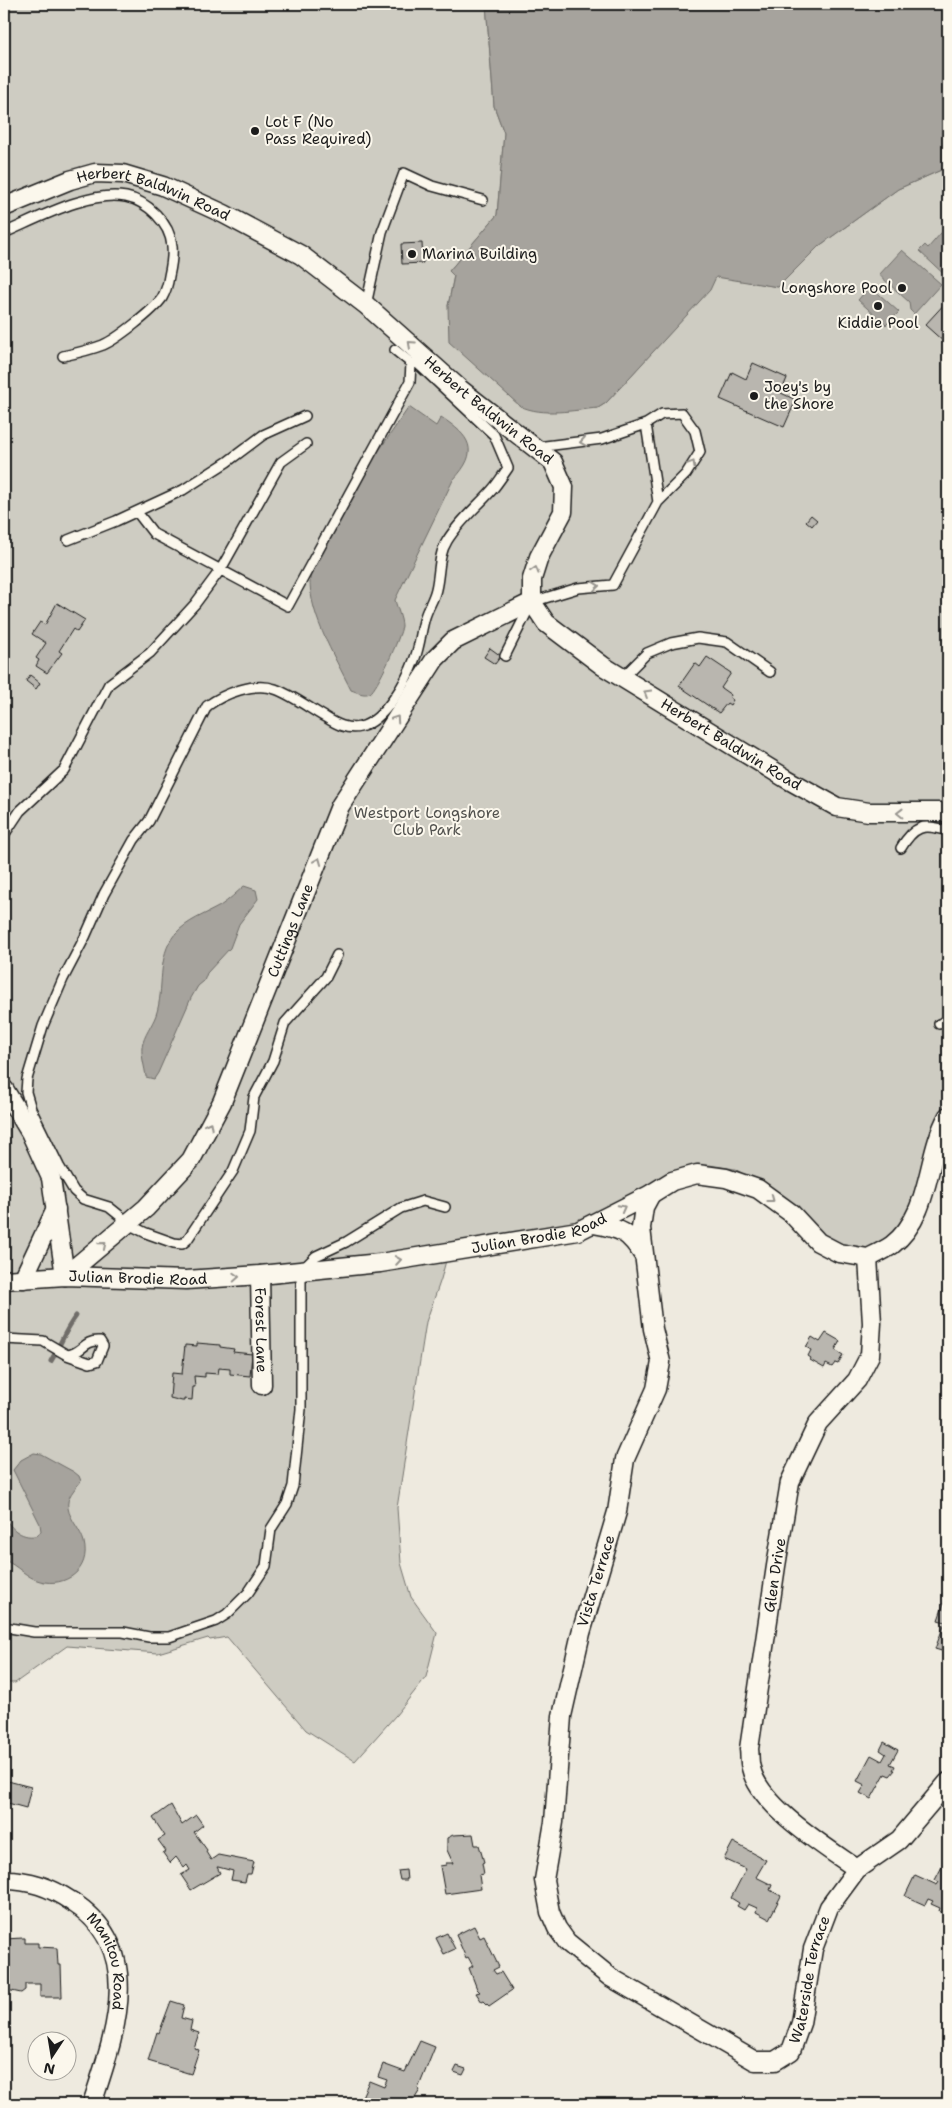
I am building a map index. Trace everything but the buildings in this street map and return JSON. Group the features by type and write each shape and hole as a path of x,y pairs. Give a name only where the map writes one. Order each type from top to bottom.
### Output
{"street":[{"name":"Herbert Baldwin Road","path":"4,207 70,180 96,173 123,174 163,186 224,214 301,255 366,305 460,389 553,462 564,487 563,512 539,557 532,579 532,602 546,624 602,666 787,779 837,806 869,812 948,812"},
{"name":"Cuttings Lane","path":"65,1276 146,1208 191,1160 222,1102 340,806 435,659 453,641 532,602"},
{"path":"4,1089 30,1132 51,1178 65,1276"},
{"path":"868,1258 892,1245 912,1223 921,1204 936,1145 948,1116"},
{"name":"Julian Brodie Road","path":"4,1280 65,1276 186,1280 260,1275 408,1259 578,1231 651,1194 672,1180 697,1174 726,1178 758,1189 791,1214 818,1242 839,1253 868,1258"},
{"name":"Vista Terrace","path":"550,1912 544,1880 554,1822 562,1716 581,1633 617,1512 625,1459 656,1389 661,1362 653,1329 641,1228 644,1208 651,1194"},
{"path":"23,1279 56,1209"},
{"path":"593,1224 618,1229 634,1241 644,1257"},
{"name":"Glen Drive","path":"857,1869 796,1824 768,1799 759,1787 751,1769 749,1749 790,1482 818,1422 857,1380 870,1355 872,1323 868,1258"},
{"name":"Forest Lane","path":"260,1275 262,1385"},
{"name":"Waterside Terrace","path":"550,1912 556,1928 566,1942 610,1977 755,2061 776,2061 791,2051 801,2023 813,1949 829,1907 857,1869 899,1840 948,1782"},
{"name":"Manitou Road","path":"4,1880 50,1888 87,1911 114,1947 120,1991 112,2042 92,2104"}],"lane":[{"path":"366,305 382,232 404,173 432,186 483,200"},
{"path":"4,233 74,203 91,198 125,196 142,202 149,207 165,227 170,237 172,246 171,263 167,285 162,298 147,314 105,344 63,356"},
{"path":"337,955 326,977 285,1023 273,1061 254,1098 250,1131 233,1171 187,1240 182,1244 174,1243 134,1227 109,1207 83,1199 74,1190 59,1166 31,1109 26,1092 27,1079 51,1004 104,894 134,840 149,821 208,706 215,700 238,691 262,686 276,689 337,724 351,729 362,727 374,720 391,702 405,681 416,656 425,617 436,592 441,552 459,524 493,489 508,468 494,435 417,363 411,363 395,350"},
{"path":"137,512 154,534 288,606 410,382 411,363"},
{"path":"505,656 532,602 578,588 613,585 658,502 686,474 700,452 695,431 682,413 662,414 646,424 602,439 534,447"},
{"path":"68,540 137,512 183,490 227,462 263,435 305,416"},
{"path":"646,424 658,502"},
{"path":"4,835 20,811 64,770 109,684 150,653 195,604 221,569 281,462 306,444"},
{"path":"622,678 647,653 671,643 698,638 727,642 770,672"},
{"path":"901,848 909,834 919,828 929,826 948,831"},
{"path":"939,1024 948,1020"},
{"path":"4,1627 34,1632 123,1632 154,1638 169,1637 216,1621 232,1610 248,1593 266,1566 271,1529 287,1504 293,1486 301,1404 301,1278 307,1265 316,1256 346,1242 401,1208 423,1201 445,1206"},
{"path":"4,1339 34,1339 51,1345 67,1355"}],"green space":[{"name":"Westport Longshore Club Park","path":"4,4 486,4 494,106 504,133 497,215 449,271 454,275 448,306 493,380 520,406 598,408 606,403 709,290 716,276 778,287 819,246 898,189 948,167 948,1115 933,1132 907,1214 893,1237 865,1251 846,1249 826,1237 792,1203 735,1169 709,1165 579,1222 450,1246 426,1322 397,1508 401,1563 411,1597 437,1633 426,1677 396,1715 355,1761 306,1730 227,1637 210,1640 208,1638 158,1653 67,1646 15,1683 4,1683 4,107 10,93 4,75"}],"shaded area":[{"path":"486,4 948,4 948,167 898,189 819,246 778,287 716,277 710,290 606,403 598,408 548,412 520,406 449,342 448,306 454,276 449,271 497,215 504,133 494,106"},
{"path":"948,225 948,278 919,251 925,245 928,248"},
{"path":"902,250 941,284 914,314 910,310 909,302 879,275"},
{"name":"Kiddie Pool","path":"870,286 899,312 886,325 858,300"},
{"path":"409,407 436,426 441,417 451,424 465,438 469,452 467,461 453,480 395,600 402,626 393,651 373,689 368,694 363,694 351,690 322,632 312,600 311,570 369,465"},
{"path":"244,886 256,890 258,899 239,924 230,948 207,973 204,981 198,986 191,998 158,1073 154,1079 146,1077 142,1047 144,1038 159,1005 163,963 169,943 185,925 220,906"},
{"path":"34,1453 41,1454 74,1472 81,1481 68,1500 68,1508 84,1542 84,1561 74,1575 58,1582 35,1579 4,1560 4,1516 14,1529 23,1535 38,1535 41,1531 40,1524 13,1470 21,1460"}],"waterway":[{"path":"51,1361 76,1316"}],"place":[{"name":"Lot F (No Pass Required)","path":"255,131"},
{"name":"Marina Building","path":"412,254"},
{"name":"Longshore Pool","path":"902,288"},
{"name":"Kiddie Pool","path":"878,306"},
{"name":"Joey's by the Shore","path":"754,396"}]}
